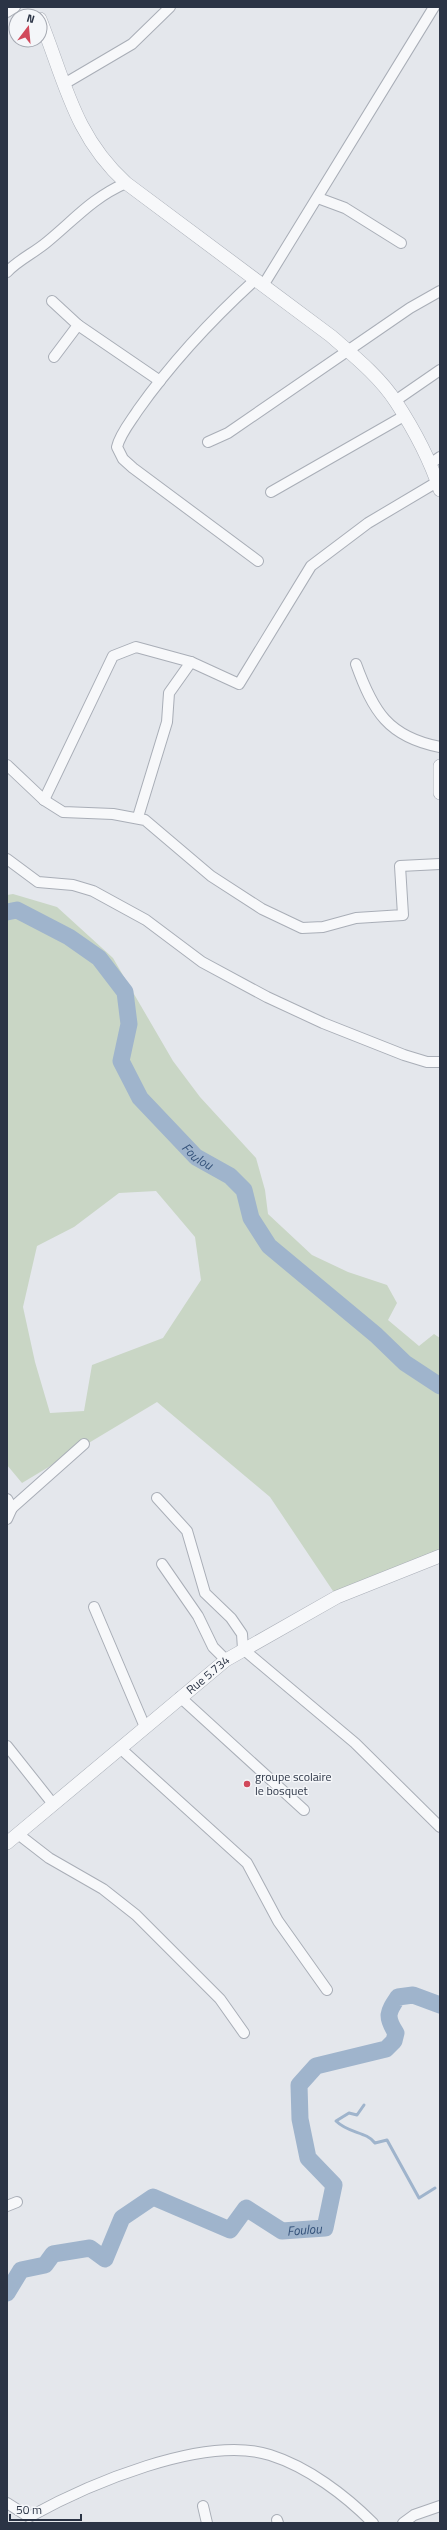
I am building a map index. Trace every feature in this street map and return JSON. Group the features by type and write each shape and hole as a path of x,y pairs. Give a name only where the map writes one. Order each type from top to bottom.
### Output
{"street":[{"path":"7,12 15,7"},
{"path":"64,84 132,44 170,7"},
{"path":"258,561 133,468 118,452 118,442 160,381 213,319 260,282 318,198 430,9"},
{"path":"44,800 113,656 136,647 191,662 239,684 311,566 368,523 439,486 435,460 395,401 348,351 260,282 126,183 107,166 86,136 71,107 48,41"},
{"path":"7,272 47,243 84,208 106,192 126,183"},
{"path":"318,198 345,208 401,242"},
{"path":"208,442 228,433 410,308 440,291"},
{"path":"52,301 78,325 160,381"},
{"path":"54,357 78,325"},
{"path":"395,401 440,370"},
{"path":"271,492 404,416"},
{"path":"138,817 167,722 169,693 191,662"},
{"path":"356,664 366,692 382,717 408,739 440,747"},
{"path":"7,765 44,800 63,812 138,817 145,820 211,876 262,909 302,928 330,926 356,918 403,915 400,866 440,864"},
{"path":"440,766 440,793"},
{"path":"7,859 38,882 73,885 93,891 146,920 202,962 266,997 323,1023 404,1055 428,1062 440,1062"},
{"path":"7,1519 9,1503 84,1444"},
{"path":"157,1498 187,1531 205,1593 231,1618 242,1634 243,1649 354,1743 440,1827"},
{"name":"Rue 5.734","path":"7,1844 180,1697 226,1660 337,1597 440,1556"},
{"path":"162,1564 198,1616 213,1647 226,1660"},
{"path":"94,1607 145,1727"},
{"path":"180,1697 304,1810"},
{"path":"7,1746 53,1804"},
{"path":"120,1748 247,1863 278,1921 327,1990"},
{"path":"18,1834 49,1858 103,1889 136,1915 220,2000 244,2033"},
{"path":"7,2206 17,2202"},
{"path":"7,2502 26,2520 69,2496 110,2479 195,2454 231,2449 270,2455 306,2472 350,2501 373,2523"},
{"path":"203,2506 207,2523"},
{"path":"403,2523 414,2515 440,2506"}],"green space":[{"path":"13,894 57,907 113,958 173,1061 200,1097 256,1158 265,1190 268,1214 312,1255 348,1272 387,1285 397,1303 388,1320 419,1346 434,1334 440,1338 440,1556 337,1597 270,1497 157,1402 22,1483 7,1465 7,895","holes":["156,1191 195,1237 201,1280 163,1338 92,1365 84,1411 50,1413 35,1362 23,1307 37,1246 74,1227 119,1193"]}],"waterway":[{"name":"Foulou","path":"7,912 17,910 69,937 99,958 125,992 129,1024 121,1061 140,1098 196,1157 230,1176 244,1190 251,1218 269,1246 376,1335 405,1363 440,1386"},
{"name":"Foulou","path":"7,2293 21,2270 45,2265 53,2254 90,2248 105,2259 122,2218 153,2197 230,2230 246,2208 282,2231 325,2228 334,2185 308,2158 300,2119 299,2085 316,2066 386,2049 394,2041 396,2033 390,2022 389,2014 398,1997 413,1995 440,2005"},
{"path":"364,2105 357,2115 349,2113 336,2121 346,2128 367,2136 375,2143 387,2140 419,2198 435,2188"}],"place":[{"name":"groupe scolaire le bosquet","path":"247,1784"}]}
